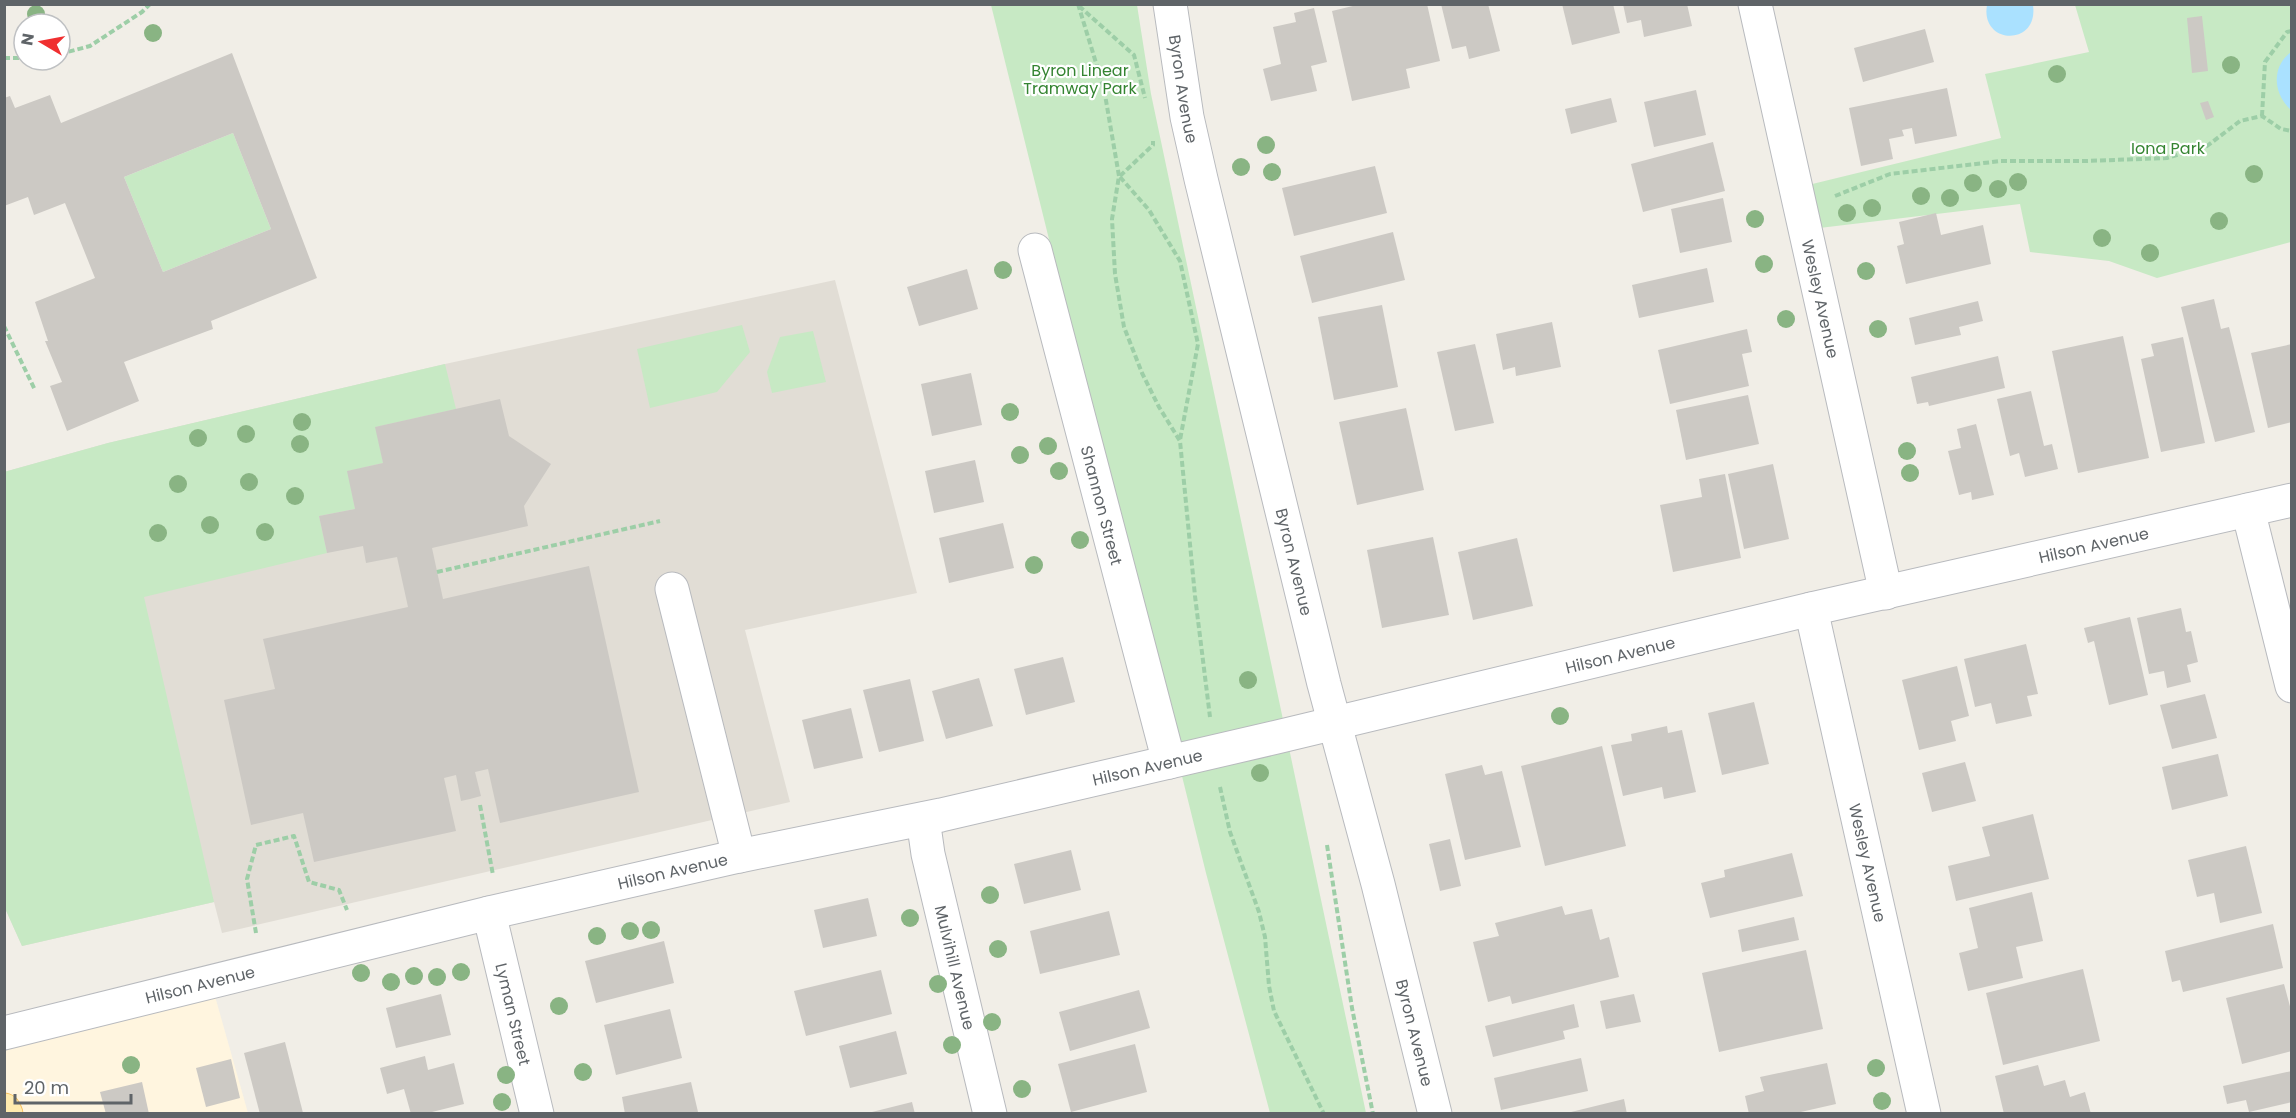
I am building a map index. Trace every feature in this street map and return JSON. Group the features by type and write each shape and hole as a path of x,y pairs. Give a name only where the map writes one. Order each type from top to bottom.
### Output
{"street":[{"name":"Byron Avenue","path":"1170,4 1187,117 1201,179 1334,724 1378,884 1435,1113"},
{"name":"Wesley Avenue","path":"1755,4 1886,593"},
{"name":"Shannon Street","path":"1035,250 1169,762"},
{"name":"Hilson Avenue","path":"4,1033 496,912 739,856 923,819 1334,724 1811,609 2292,500"},
{"path":"2248,510 2292,686"},
{"path":"672,589 739,856"},
{"name":"Wesley Avenue","path":"1811,609 1924,1113"},
{"name":"Mulvihill Avenue","path":"923,819 928,854 990,1113"},
{"name":"Lyman Street","path":"496,912 537,1113"}],"path":[{"path":"72,51 90,46 142,12 150,4"},
{"path":"1079,5 1134,55 1145,100"},
{"path":"1079,5 1104,89 1119,176 1112,219 1115,274 1124,327 1142,374 1180,441"},
{"path":"2262,116 2265,62 2287,32 2292,31"},
{"path":"1801,210 1890,174 2001,161 2167,158 2207,146 2240,121 2262,116 2281,129 2292,131"},
{"path":"1119,176 1154,145 1152,134"},
{"path":"1119,176 1149,210 1180,261 1198,344 1180,441 1213,751 1230,832 1259,912 1265,937 1269,986 1274,1011 1324,1113"},
{"path":"4,326 35,390"},
{"path":"437,572 660,521"},
{"path":"480,805 493,875 496,912"},
{"path":"262,969 247,879 256,845 294,836 309,882 339,890 357,945"},
{"path":"1326,842 1352,1008 1373,1113"}],"shaded area":[{"path":"835,280 917,593 745,630 790,802 222,933 214,902 22,946 4,906 4,472 108,443 445,364"},
{"path":"211,982 248,1113 6,1113 4,1033"}],"green space":[{"name":"Byron Linear Tramway Park","path":"991,5 1137,5 1151,94 1366,1113 1270,1113 1206,873"},
{"name":"Iona Park","path":"2075,5 2291,5 2291,242 2157,278 2109,261 2030,252 2020,204 1811,229 1800,187 2001,138 1985,74 2089,52"},
{"path":"233,133 271,229 163,272 124,177"},
{"path":"742,325 750,352 717,392 650,408 637,349"},
{"path":"813,331 826,382 772,393 767,372 780,337"},
{"path":"445,364 456,409 376,427 383,463 348,471 355,509 319,516 327,553 144,597 214,902 22,946 4,906 4,472 108,443"}],"water":[{"path":"1987,5 2033,5 2032,19 2027,28 2019,34 2010,36 2000,34 1992,28 1987,18"},
{"path":"2291,52 2291,110 2285,104 2278,89 2277,73 2280,65"}],"building":[{"path":"1361,4 1427,4 1440,61 1406,69 1410,88 1352,101 1332,11"},
{"path":"1441,4 1488,4 1500,51 1469,59 1466,46 1452,49"},
{"path":"1562,4 1613,4 1620,33 1572,45"},
{"path":"1623,4 1687,4 1692,26 1644,37 1641,20 1627,23"},
{"path":"1314,8 1327,62 1311,66 1317,91 1271,101 1263,69 1281,64 1273,27 1296,22 1294,13"},
{"path":"2202,16 2208,71 2192,73 2187,18"},
{"path":"1925,29 1934,62 1863,82 1854,48"},
{"path":"232,53 317,278 211,321 213,329 124,362 139,401 67,431 50,386 62,382 45,341 48,341 35,302 95,278 65,203 34,215 28,197 4,206 4,98 10,96 15,108 50,95 61,123","holes":["233,133 271,229 163,272 124,177"]},
{"path":"1947,88 1957,136 1915,144 1912,128 1902,130 1904,136 1889,139 1893,159 1861,166 1849,108"},
{"path":"1696,90 1706,135 1654,147 1644,102"},
{"path":"1611,98 1617,122 1571,134 1565,109"},
{"path":"2208,101 2214,117 2206,120 2200,103"},
{"path":"1713,142 1725,191 1643,212 1631,164"},
{"path":"1375,166 1387,213 1294,236 1282,188"},
{"path":"1723,198 1732,242 1680,253 1671,209"},
{"path":"1936,213 1941,235 1983,225 1991,264 1906,284 1897,246 1904,244 1899,222"},
{"path":"1393,232 1405,280 1312,303 1300,256"},
{"path":"1707,268 1714,302 1639,318 1632,285"},
{"path":"967,269 978,309 919,326 907,287"},
{"path":"2214,299 2221,329 2229,327 2255,432 2215,442 2181,307"},
{"path":"1978,301 1983,321 1959,327 1961,335 1915,345 1909,318"},
{"path":"1382,305 1398,387 1334,400 1318,317"},
{"path":"1552,322 1561,367 1516,376 1515,367 1503,370 1496,334"},
{"path":"1747,329 1752,352 1742,354 1749,386 1670,404 1658,350"},
{"path":"2123,336 2149,458 2078,473 2052,351"},
{"path":"2183,337 2205,443 2161,452 2141,359 2154,356 2151,344"},
{"path":"1475,344 1494,423 1455,431 1437,352"},
{"path":"2292,344 2292,422 2268,428 2251,353"},
{"path":"1998,356 2005,388 1929,406 1928,402 1917,404 1911,377"},
{"path":"971,373 982,425 932,436 921,384"},
{"path":"2031,391 2044,446 2052,444 2058,469 2025,477 2019,453 2010,456 1997,399"},
{"path":"1748,395 1759,444 1686,460 1676,410"},
{"path":"500,399 509,436 551,464 524,506 528,526 432,548 443,599 589,566 639,792 500,823 488,769 475,772 481,796 461,801 456,775 444,778 456,831 314,862 303,813 251,825 224,700 275,689 263,639 408,607 397,557 366,563 363,546 327,553 319,516 355,509 347,471 383,463 375,427"},
{"path":"1406,408 1424,490 1357,505 1339,422"},
{"path":"1976,424 1994,495 1972,500 1971,492 1959,495 1948,451 1961,448 1957,429"},
{"path":"975,460 984,502 934,513 925,471"},
{"path":"1773,464 1789,539 1744,549 1728,474"},
{"path":"1725,474 1741,558 1673,572 1660,505 1702,497 1699,479"},
{"path":"1003,523 1014,568 949,583 939,538"},
{"path":"1433,537 1449,615 1382,628 1367,550"},
{"path":"1517,538 1533,606 1473,620 1458,552"},
{"path":"2181,608 2186,632 2191,631 2198,662 2187,665 2191,682 2167,688 2164,671 2149,674 2137,618"},
{"path":"2130,617 2148,695 2109,705 2094,641 2088,643 2084,628"},
{"path":"2026,644 2038,694 2027,696 2032,716 1996,724 1991,703 1975,707 1964,659"},
{"path":"1063,657 1075,702 1026,715 1014,669"},
{"path":"1957,666 1969,716 1951,721 1956,741 1919,750 1902,680"},
{"path":"979,678 993,726 946,739 932,691"},
{"path":"910,679 924,741 879,752 863,690"},
{"path":"2205,694 2217,738 2172,749 2160,705"},
{"path":"1754,702 1769,764 1722,775 1708,713"},
{"path":"851,708 863,758 814,769 802,720"},
{"path":"1667,726 1668,733 1682,730 1696,792 1664,799 1662,787 1623,796 1611,745 1632,741 1631,734"},
{"path":"1602,746 1626,846 1545,866 1521,766"},
{"path":"2218,754 2228,796 2172,810 2162,767"},
{"path":"1965,762 1976,801 1932,812 1922,773"},
{"path":"1482,765 1485,775 1502,771 1521,847 1465,860 1445,774"},
{"path":"2033,814 2049,879 1956,901 1948,866 1990,856 1982,827"},
{"path":"1450,839 1461,886 1440,891 1429,844"},
{"path":"2246,846 2262,913 2220,923 2214,893 2197,897 2188,860"},
{"path":"1071,850 1081,890 1024,904 1014,864"},
{"path":"1792,853 1803,896 1710,918 1701,883 1725,877 1724,870"},
{"path":"2032,892 2043,941 2016,947 2023,978 1968,991 1959,953 1978,948 1969,908"},
{"path":"868,898 877,936 823,948 814,910"},
{"path":"1562,906 1565,915 1592,909 1600,940 1609,937 1619,977 1512,1004 1510,996 1488,1002 1473,942 1499,936 1495,923"},
{"path":"1109,911 1120,955 1040,974 1030,931"},
{"path":"1794,917 1799,940 1742,952 1738,930"},
{"path":"2273,924 2283,968 2183,992 2180,980 2172,982 2165,951"},
{"path":"664,941 674,983 596,1003 585,961"},
{"path":"1806,950 1823,1029 1719,1052 1702,973"},
{"path":"2083,969 2100,1041 2003,1065 1986,993"},
{"path":"881,970 892,1014 806,1036 794,991"},
{"path":"2284,984 2292,1014 2292,1051 2242,1064 2226,998"},
{"path":"1139,990 1150,1028 1070,1051 1059,1012"},
{"path":"441,994 451,1035 396,1048 386,1008"},
{"path":"1634,994 1641,1022 1606,1029 1600,1001"},
{"path":"1574,1004 1579,1027 1563,1031 1565,1039 1493,1057 1485,1026"},
{"path":"670,1009 682,1058 616,1075 604,1025"},
{"path":"896,1031 907,1074 850,1088 839,1046"},
{"path":"285,1042 303,1113 260,1114 244,1053"},
{"path":"1135,1044 1147,1092 1071,1112 1058,1064"},
{"path":"425,1056 428,1070 454,1063 464,1104 424,1114 411,1114 404,1089 387,1094 380,1068"},
{"path":"1581,1058 1588,1091 1501,1110 1494,1078"},
{"path":"231,1059 240,1098 206,1107 196,1068"},
{"path":"1827,1063 1836,1104 1792,1114 1767,1114 1767,1112 1749,1114 1745,1096 1764,1091 1760,1077"},
{"path":"2038,1065 2044,1086 2065,1080 2070,1097 2085,1092 2091,1114 2004,1114 1995,1076"},
{"path":"2292,1071 2292,1102 2249,1112 2246,1100 2227,1104 2223,1086"},
{"path":"142,1082 149,1114 106,1114 100,1092"},
{"path":"691,1082 698,1112 625,1114 622,1097"},
{"path":"1624,1099 1627,1114 1567,1114 1567,1113"},
{"path":"912,1102 915,1114 868,1113"}]}
